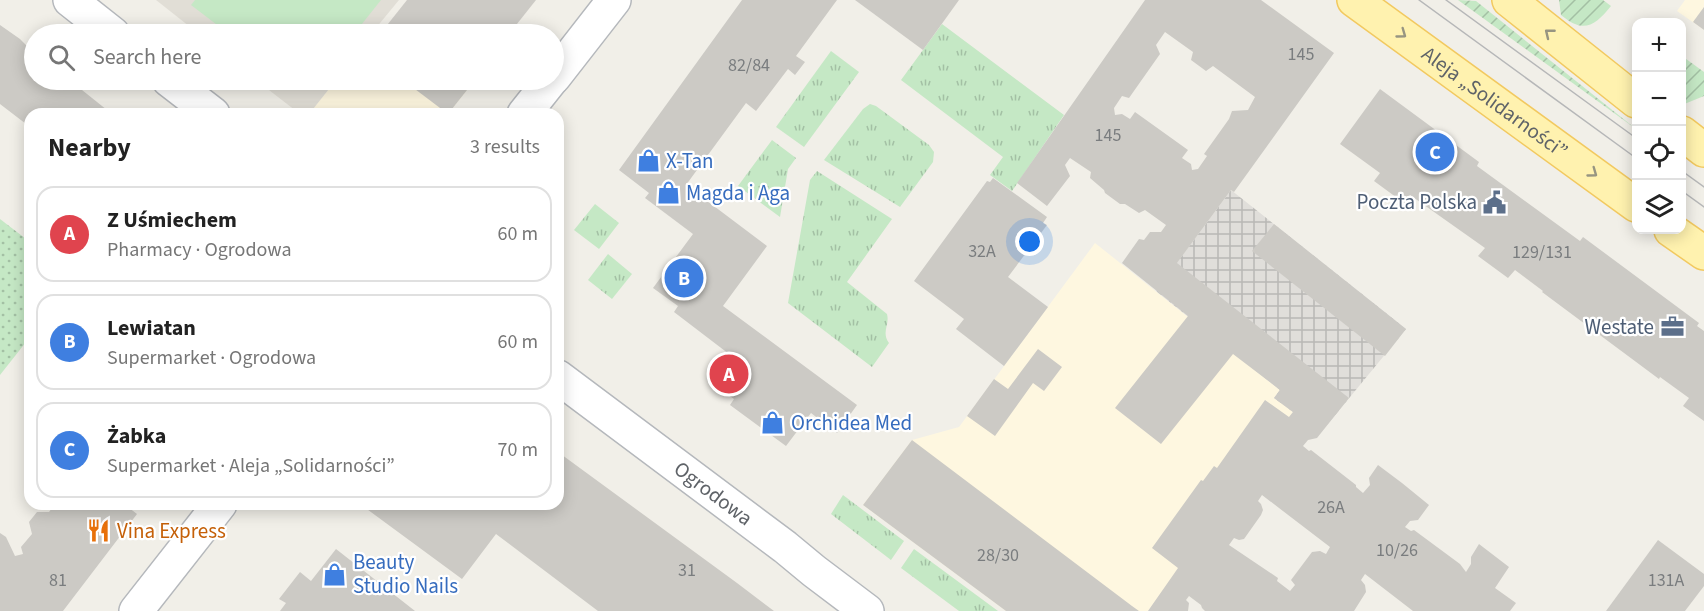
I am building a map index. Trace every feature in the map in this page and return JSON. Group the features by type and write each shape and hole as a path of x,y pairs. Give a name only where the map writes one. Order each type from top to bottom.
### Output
{"main road":[{"name":"Aleja „Solidarności”","path":"1354,0 1632,202"},
{"path":"1509,0 1632,98"},
{"path":"1686,136 1704,150"},
{"path":"1677,234 1704,253"}],"street":[{"path":"70,0 100,24"},
{"path":"564,63 614,0"},
{"path":"182,90 205,108"},
{"path":"529,108 543,90"},
{"name":"Ogrodowa","path":"564,381 867,611"},
{"path":"136,611 215,510"}],"shaded area":[{"path":"156,0 399,0 379,24 186,24"},
{"path":"1685,0 1704,0 1704,30 1677,11"},
{"path":"269,90 328,90 314,108 292,108"},
{"path":"328,90 467,90 453,108 314,108"},
{"path":"1231,190 1406,329 1327,425 1293,412 1274,398 1280,390 1156,291"},
{"path":"1095,243 1280,390 1275,398 1293,412 1148,611 1006,611 863,505 912,440 959,427"}],"green space":[{"path":"195,0 381,0 362,24 216,24 191,5"},
{"path":"1458,0 1476,1 1632,126"},
{"path":"1559,0 1603,0 1611,6 1600,19 1582,26 1561,15"},
{"path":"942,24 1064,115 1012,191 990,175 1003,157 901,80"},
{"path":"831,51 859,72 804,147 776,127"},
{"path":"1686,59 1704,72 1704,96 1686,103"},
{"path":"870,104 929,145 934,152 933,162 900,207 824,160 863,109"},
{"path":"772,140 796,158 788,169 780,217 738,186"},
{"path":"817,171 892,219 847,282 887,314 886,335 889,343 872,367 788,303 810,180"},
{"path":"595,204 619,223 599,249 574,230"},
{"path":"0,219 24,237 24,345 0,375"},
{"path":"608,254 632,274 612,299 588,280"},
{"path":"843,495 904,541 891,560 831,514"},
{"path":"914,549 998,611 959,611 901,568"}],"building":[{"path":"407,0 536,0 517,24 388,24"},
{"path":"742,0 837,0 796,56 805,62 795,75 788,69 756,111 746,103 686,185 767,246 723,306 857,405 837,433 811,413 786,446 730,405 734,399 709,381 729,354 674,312 678,306 653,288 693,234 645,198 649,193 619,170"},
{"path":"855,0 959,0 923,50"},
{"path":"1145,0 1261,0 1334,53 1234,192 1231,190 1177,263 1349,398 1317,438 1308,440 1303,446 1356,485 1363,493 1370,485 1369,478 1378,465 1402,483 1429,505 1418,520 1410,521 1405,527 1411,531 1414,530 1460,564 1466,572 1479,544 1509,567 1495,588 1516,603 1510,611 1413,611 1365,574 1361,580 1366,592 1354,611 1205,611 1189,596 1186,600 1189,603 1188,611 1148,611 1178,568 1152,548 1201,480 1203,481 1214,466 1217,468 1265,400 1289,417 1293,412 1274,398 1280,390 1233,354 1161,444 1115,408 1188,316 1122,263 1139,239 1144,240 1150,232 1161,232 1166,225 1145,210 1139,213 1125,204 1120,204 1090,178 1091,172 1070,158 1065,165 1070,176 1047,206 1017,183","holes":["1165,32 1193,52 1191,60 1206,71 1213,66 1255,97 1248,110 1232,111 1229,119 1204,154 1207,156 1198,169 1192,170 1191,164 1182,158 1188,150 1135,112 1130,119 1122,114 1115,115 1114,108 1122,96 1129,98 1160,54 1156,45","1262,495 1330,547 1326,554 1320,551 1312,552 1291,580 1295,585 1290,591 1277,581 1278,578 1229,545 1234,538 1244,539 1261,515 1263,510 1258,501"]},
{"path":"1704,7 1704,30 1693,22"},
{"path":"0,25 24,43 24,90 82,90 104,108 24,108 24,122 0,104"},
{"path":"1380,89 1479,162 1477,166 1580,241 1583,237 1699,323 1697,326 1704,331 1704,421 1683,406 1689,398 1660,377 1659,379 1515,270 1508,278 1478,256 1485,248 1410,195 1404,203 1374,181 1380,173 1340,144"},
{"path":"416,90 467,90 453,108 440,108"},
{"path":"993,178 1047,217 1043,223 1047,225 1008,277 1048,307 1004,366 956,329 964,319 914,281 987,181 990,182"},
{"path":"1274,224 1406,329 1385,356 1252,251"},
{"path":"1038,349 1062,367 1044,391 1033,383 995,436 967,416 994,379 1008,389"},
{"path":"912,440 1139,611 1006,611 863,505"},
{"path":"564,456 774,611 598,611 496,534 462,579 368,510 564,510"},
{"path":"50,510 132,510 137,514 63,611 0,611 0,533 6,537 15,556 23,554 21,547 32,534 29,522 37,512"},
{"path":"1658,540 1704,574 1704,586 1685,611 1606,611"},
{"path":"336,549 415,611 280,611 286,603 279,599 300,572 311,581"}],"tram line":[{"path":"1419,0 1632,155"},
{"path":"1446,0 1632,135"},
{"path":"1686,174 1704,187"},
{"path":"1686,194 1704,207"}],"place":[{"name":"Żabka","path":"1435,152"},
{"name":"X-Tan","path":"648,161"},
{"name":"Magda i Aga","path":"668,193"},
{"name":"Poczta Polska","path":"1495,202"},
{"name":"Lewiatan","path":"684,278"},
{"name":"Westate","path":"1672,327"},
{"name":"Z Uśmiechem","path":"729,374"},
{"name":"Orchidea Med","path":"773,423"},
{"name":"Vina Express","path":"99,531"},
{"name":"Beauty Studio Nails","path":"335,574"}]}
